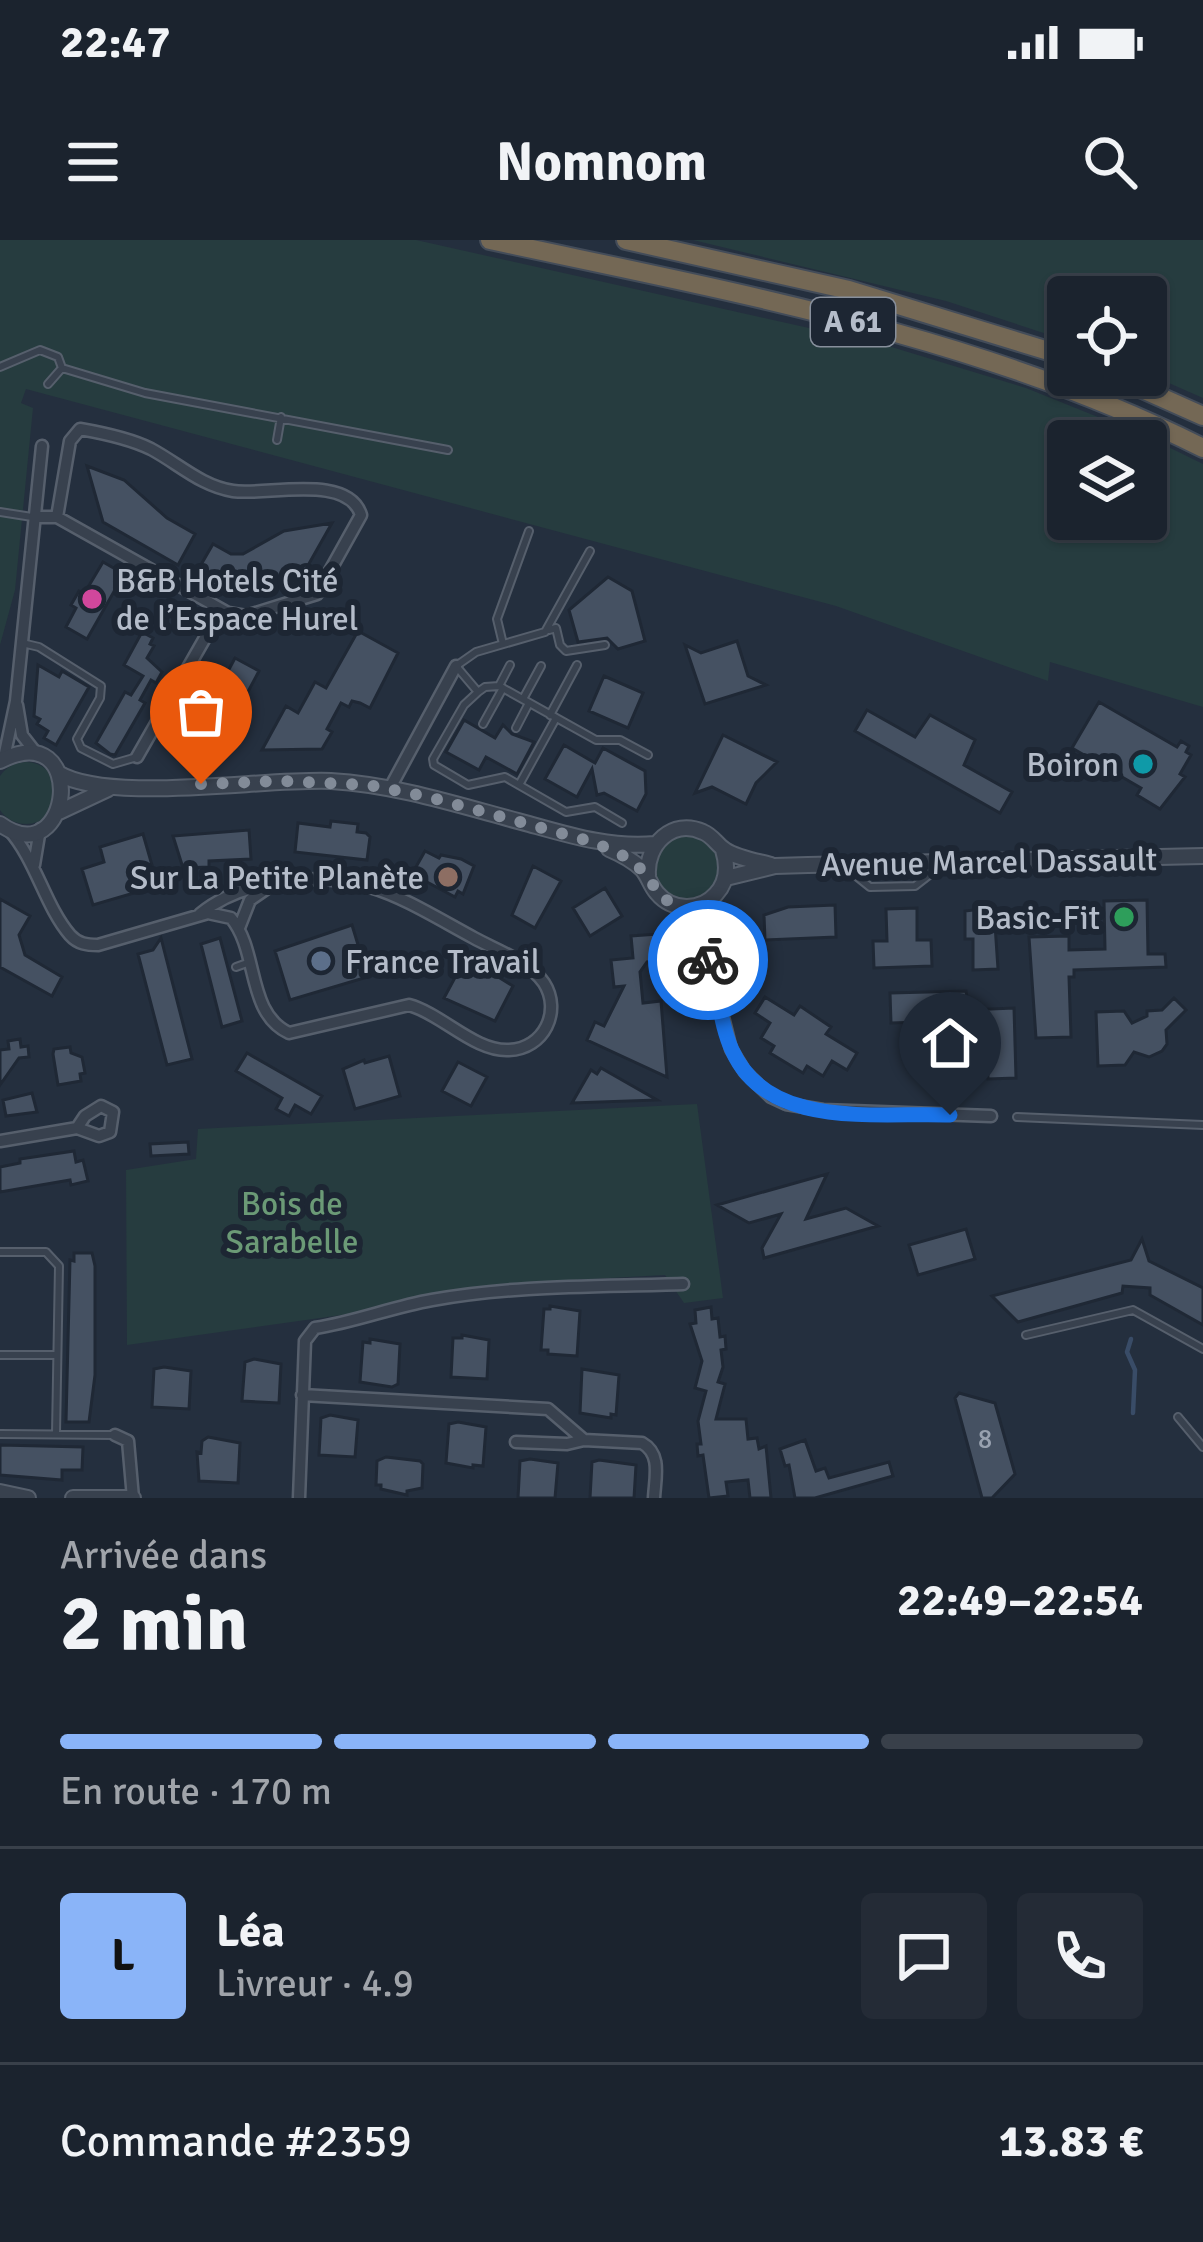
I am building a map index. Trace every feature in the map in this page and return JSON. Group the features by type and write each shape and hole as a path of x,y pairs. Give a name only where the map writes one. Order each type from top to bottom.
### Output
{"highway":[{"name":"A 61","path":"490,240 890,331 1036,377 1203,448"},
{"name":"A 61","path":"626,240 849,290 1047,351"},
{"path":"1158,396 1203,416"}],"street":[{"path":"34,518 57,517 221,610 242,616 313,597 361,520 358,506 340,494 303,489 226,490 147,447 80,429 70,441 57,517"},
{"path":"37,754 2,760 16,701 42,446"},
{"path":"137,757 221,610"},
{"path":"390,788 456,667"},
{"path":"16,701 22,735 58,773 64,793 57,814"},
{"name":"Avenue Marcel Dassault","path":"58,773 108,789 281,781 390,788 593,842 630,859 660,897 681,907"},
{"name":"Avenue Marcel Dassault","path":"40,830 76,801 108,789"},
{"path":"5,827 40,830 34,865"},
{"path":"5,827 34,865 69,933 86,944 106,943 200,914 238,892 328,877 370,885 534,972 552,1005 548,1026 526,1046 504,1051 422,1009 404,1005 290,1033 268,1019 238,928 223,914 200,914"},
{"name":"Avenue Marcel Dassault","path":"593,842 656,844 674,830 688,828 702,831 723,850 776,866"},
{"path":"648,876 656,844"},
{"path":"723,850 726,878 708,902 710,965 731,1049 745,1072 786,1104 823,1110 991,1116"},
{"name":"Avenue Marcel Dassault","path":"726,878 776,866 1203,856"},
{"path":"238,928 250,900 285,881"},
{"path":"708,902 681,907 710,965"},
{"path":"0,1141 77,1128"},
{"path":"299,1498 305,1341 315,1328 355,1322 429,1300 506,1291 682,1284"},
{"path":"302,1396 548,1409 584,1440"},
{"path":"73,1498 133,1498 128,1441 115,1436"},
{"path":"516,1442 642,1443 656,1456 654,1498"}],"lane":[{"path":"0,367 40,350 58,357 62,368"},
{"path":"48,384 62,368"},
{"path":"62,368 145,393 448,450"},
{"path":"277,440 281,417"},
{"path":"0,512 34,518"},
{"path":"503,644 497,619 529,531"},
{"path":"545,632 590,551"},
{"path":"478,692 456,667 476,652 556,628 566,651 605,645"},
{"path":"22,643 39,647 101,686 100,698 77,739 81,748 112,764 137,757"},
{"path":"483,724 510,665"},
{"path":"519,785 577,665"},
{"path":"516,728 542,667"},
{"path":"622,823 595,807 566,812 500,777 468,785 434,765 433,759 464,705 492,685 596,740 620,740 648,755"},
{"path":"842,864 870,887 915,886 945,862"},
{"path":"236,967 250,962"},
{"path":"1017,1117 1203,1125"},
{"path":"0,1252 46,1252 59,1266 56,1434"},
{"path":"1026,1335 1133,1310 1203,1349"},
{"path":"0,1355 58,1355"},
{"path":"1178,1418 1203,1447"},
{"path":"0,1434 115,1436"}],"green space":[{"path":"0,240 416,240 885,345 1026,388 1105,420 1047,420 1047,540 1167,540 1167,446 1203,464 1203,707 1050,662 1048,681 836,606 26,389 21,403 33,408 15,590 0,645"},
{"path":"693,240 1203,240 1203,398 1167,382 1167,276 1047,276 1047,334 946,301"},
{"path":"14,765 38,765 54,781 54,805 38,821 14,821 -1,807 -1,779"},
{"path":"687,835 710,845 720,868 710,891 687,901 664,891 654,868 664,845"},
{"name":"Bois de Sarabelle","path":"697,1104 723,1298 684,1303 665,1275 500,1284 433,1294 363,1312 127,1345 126,1170 196,1159 198,1129"}],"building":[{"path":"87,466 124,480 167,518 195,534 178,565 103,522"},
{"path":"332,523 302,576 232,595 195,575 213,544 231,554 243,554 284,531"},
{"name":"B&B Hotels Cité de l’Espace Hurel","path":"103,562 124,574 87,639 66,627 76,608 71,605 79,591 84,594"},
{"path":"608,577 632,591 645,641 618,649 607,638 578,642 569,610"},
{"path":"358,631 398,653 370,708 352,701 349,707 341,703 322,749 262,750 286,706 298,713 315,682 326,688"},
{"path":"142,632 153,638 147,658 162,672 156,683 151,680 140,700 145,703 115,755 110,754 96,743 125,692 131,695 143,676 124,665"},
{"path":"737,641 748,676 766,685 705,704 685,645 701,653"},
{"path":"235,658 259,671 242,703 247,706 242,716 236,713 218,745 195,731 212,699 206,696 212,686 218,690"},
{"path":"38,665 59,677 62,671 89,687 56,745 44,738 48,731 34,716"},
{"path":"604,676 643,693 628,728 589,711"},
{"name":"Boiron","path":"1099,702 1177,747 1181,741 1189,746 1186,752 1191,755 1180,774 1185,777 1160,809 1137,795 1141,788 1072,748"},
{"path":"867,710 915,737 930,715 975,740 964,765 1012,792 1000,813 855,731"},
{"path":"464,720 495,738 503,725 534,742 517,774 486,757 479,770 446,752"},
{"path":"723,735 777,762 756,783 746,804 712,787 695,793"},
{"path":"564,745 595,763 603,748 645,771 646,794 637,811 604,793 597,795 592,769 577,797 545,779"},
{"path":"331,821 358,824 357,832 370,837 367,860 295,852 298,823 330,827"},
{"path":"249,830 251,859 209,861 209,867 183,868 173,836"},
{"path":"143,834 158,886 93,905 82,869 104,862 100,847"},
{"path":"425,851 474,866 463,894 458,891 455,897 412,874"},
{"path":"533,866 561,881 535,928 512,915"},
{"path":"605,888 622,916 590,936 573,908"},
{"path":"0,899 30,916 19,935 25,955 62,977 52,996 0,967"},
{"path":"1147,900 1148,954 1165,954 1166,967 1074,970 1074,977 1069,977 1071,1037 1036,1038 1029,937 1069,936 1069,950 1105,949 1104,901"},
{"path":"835,905 836,937 765,940 764,915 788,907"},
{"path":"974,906 994,910 998,969 973,970 973,939 965,939 965,911"},
{"path":"917,908 917,940 931,940 932,966 874,968 873,941 887,941 886,909"},
{"name":"France Travail","path":"352,925 364,978 290,1000 275,951"},
{"path":"658,934 661,961 647,962 640,972 643,1003 661,1001 667,1077 587,1040 595,1022 604,1026 624,986 614,987 611,960 633,958 631,936"},
{"path":"161,938 192,1059 167,1065 138,954 153,950"},
{"path":"220,938 242,1021 222,1027 201,944"},
{"path":"466,957 513,986 495,1021 444,998"},
{"path":"966,991 969,1010 1014,1008 1016,1078 988,1079 986,1020 891,1023 890,993"},
{"path":"765,997 794,1015 800,1006 831,1027 826,1034 857,1053 847,1070 832,1061 823,1076 807,1066 803,1073 770,1053 774,1046 761,1038 770,1023 755,1013"},
{"path":"1174,998 1186,1010 1166,1030 1167,1044 1162,1051 1149,1057 1134,1052 1125,1065 1098,1066 1096,1012 1124,1011 1132,1023 1147,1016 1147,1011 1162,1010"},
{"path":"20,1039 21,1047 28,1046 29,1057 19,1058 0,1085 0,1050 9,1049 8,1041"},
{"path":"70,1047 71,1053 82,1057 85,1073 80,1074 81,1081 58,1085 54,1049"},
{"path":"247,1053 322,1096 311,1114 295,1105 289,1116 276,1109 282,1098 236,1071"},
{"path":"389,1056 400,1096 355,1109 343,1069"},
{"path":"458,1062 487,1077 471,1106 442,1091"},
{"path":"601,1068 657,1100 572,1103 591,1070 597,1074"},
{"path":"32,1093 37,1112 6,1116 3,1100"},
{"path":"188,1142 189,1154 151,1156 150,1144"},
{"path":"74,1151 76,1162 83,1160 88,1181 0,1192 0,1167"},
{"path":"827,1174 806,1219 846,1208 878,1226 764,1258 762,1248 781,1214 749,1223 717,1205"},
{"path":"966,1229 975,1259 918,1275 909,1245"},
{"path":"1142,1239 1149,1261 1203,1288 1203,1325 1150,1295 1150,1288 1123,1286 1122,1293 1018,1322 992,1296 1131,1260"},
{"path":"74,1253 92,1253 95,1266 95,1375 89,1422 66,1422 70,1260 74,1261"},
{"path":"711,1307 726,1349 721,1350 718,1382 725,1384 716,1419 746,1419 748,1439 757,1438 759,1449 766,1446 771,1498 750,1498 748,1480 726,1482 728,1496 709,1498 697,1444 701,1444 698,1421 706,1391 695,1388 702,1361 690,1324 696,1323 695,1310"},
{"path":"544,1309 580,1311 577,1356 541,1350"},
{"path":"453,1338 489,1340 487,1379 451,1377"},
{"path":"370,1339 400,1344 398,1384 360,1382 363,1342 370,1343"},
{"path":"245,1362 281,1364 279,1403 242,1401"},
{"path":"154,1369 191,1371 189,1409 152,1407"},
{"path":"582,1369 619,1375 616,1415 580,1413"},
{"path":"959,1393 995,1403 1015,1474 992,1498 982,1498 955,1398"},
{"path":"321,1418 358,1420 355,1457 319,1455"},
{"path":"449,1424 486,1427 483,1466 446,1463"},
{"path":"208,1437 240,1443 238,1483 199,1481 197,1452 201,1453 202,1441"},
{"path":"805,1440 816,1471 825,1468 829,1478 889,1462 893,1476 815,1498 795,1498 789,1465 785,1466 780,1449"},
{"path":"0,1445 83,1447 82,1470 62,1470 62,1480 0,1475"},
{"path":"386,1457 420,1461 422,1488 407,1491 407,1495 376,1485 377,1461"},
{"path":"520,1461 558,1463 555,1498 518,1498"},
{"path":"592,1462 636,1465 634,1498 590,1498"}],"waterway":[{"path":"1131,1339 1127,1352 1135,1370 1133,1413"}],"way so far":[{"path":"201,784 331,782 390,788 593,842 630,859 660,897 681,907 708,960"}],"place":[{"name":"B&B Hotels Cité de l’Espace Hurel","path":"92,599"},
{"name":"Boiron","path":"1143,764"},
{"name":"Sur La Petite Planète","path":"448,877"},
{"name":"Basic-Fit","path":"1124,917"},
{"name":"France Travail","path":"321,961"}],"route":[{"path":"708,960 731,1049 745,1072 771,1096 804,1108 950,1115"}]}
